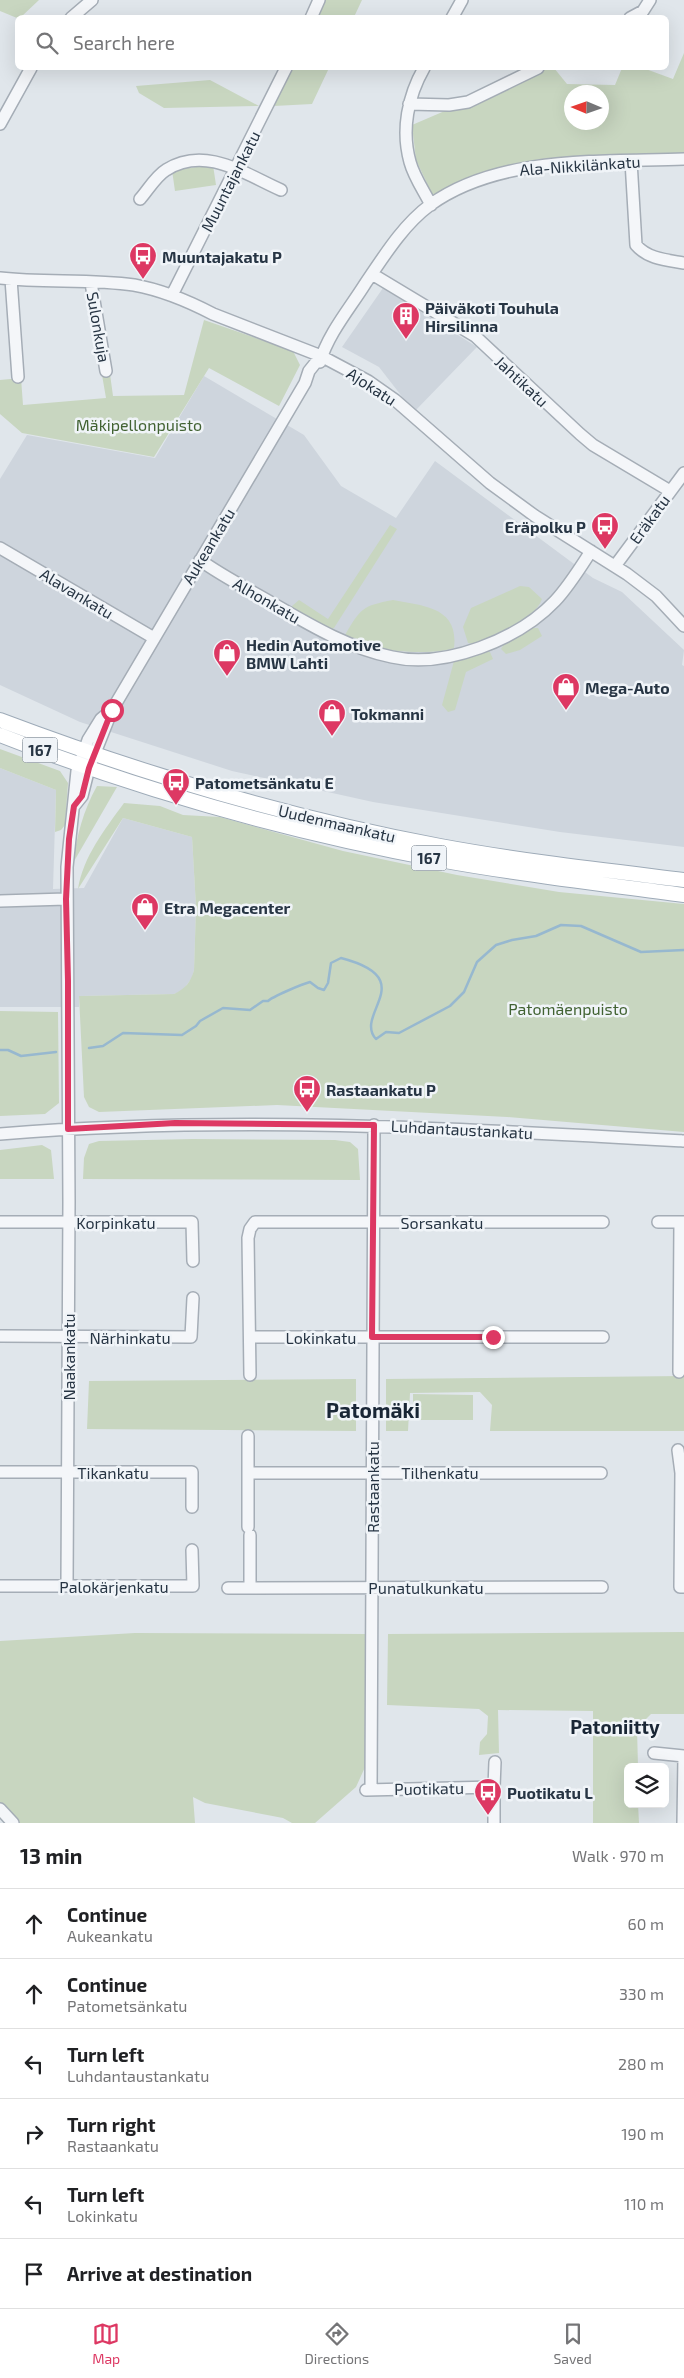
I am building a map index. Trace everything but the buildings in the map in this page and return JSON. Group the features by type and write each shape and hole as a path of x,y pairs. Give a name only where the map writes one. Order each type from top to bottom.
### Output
{"main road":[{"name":"Uudenmaankatu","path":"0,720 90,752 238,799 388,835 522,860 684,880"},
{"name":"Uudenmaankatu","path":"0,735 85,766 224,810 393,851 550,878 684,894"}],"street":[{"path":"75,15 92,0"},
{"path":"312,15 319,0"},
{"path":"454,15 462,0"},
{"path":"634,15 649,2"},
{"path":"0,124 30,70"},
{"name":"Muuntajankatu","path":"172,295 236,170 281,70"},
{"path":"423,70 414,85 406,127 410,164 431,205"},
{"path":"409,104 449,106 468,102 534,70"},
{"name":"Ala-Nikkilänkatu","path":"322,356 327,343 392,244 431,205 491,176 521,168 550,164 684,159"},
{"path":"140,199 165,170 184,162 212,160 224,163 281,190"},
{"path":"631,161 636,245 643,252 659,259 684,263"},
{"name":"Jahtikatu","path":"372,274 475,336 593,445 670,491"},
{"path":"5,278 18,377"},
{"name":"Ajokatu","path":"5,278 134,285 172,295 228,320 322,356 368,381 395,400 490,483 535,516 615,566 656,596 684,626"},
{"name":"Sulonkuja","path":"91,283 106,371"},
{"name":"Aukeankatu","path":"66,899 69,839 75,786 85,766 102,719 112,710 305,383 316,374 322,356"},
{"name":"Eräkatu","path":"615,566 684,473"},
{"name":"Alavankatu","path":"0,548 154,638"},
{"name":"Alhonkatu","path":"200,560 334,637 360,649 394,658 422,658 465,652 493,642 522,626 555,601 591,551"},
{"path":"0,901 66,899"},
{"name":"Naakankatu","path":"66,899 69,1222 67,1585"},
{"name":"Luhdantaustankatu","path":"0,1134 175,1123 374,1125 684,1141"},
{"name":"Rastaankatu","path":"368,1790 372,1587 372,1222 374,1125"},
{"name":"Korpinkatu","path":"0,1222 192,1222 193,1261"},
{"name":"Sorsankatu","path":"250,1337 248,1238 253,1224 603,1222"},
{"path":"658,1222 682,1222 682,1336 679,1372"},
{"name":"Närhinkatu","path":"0,1336 191,1337 193,1298"},
{"path":"250,1337 250,1375"},
{"name":"Lokinkatu","path":"250,1337 603,1338"},
{"path":"248,1436 250,1588"},
{"path":"678,1450 682,1473 682,1587"},
{"name":"Tikankatu","path":"0,1472 192,1472 192,1507"},
{"name":"Tilhenkatu","path":"249,1473 601,1473"},
{"name":"Palokärjenkatu","path":"0,1586 192,1586 192,1550"},
{"name":"Punatulkunkatu","path":"228,1588 602,1587"},
{"path":"654,1753 684,1756 683,1823"},
{"path":"494,1823 495,1762"},
{"name":"Puotikatu","path":"368,1790 494,1787"},
{"path":"0,1809 13,1823"}],"shaded area":[{"path":"383,288 477,347 414,412 379,367 342,347"},
{"path":"204,376 304,435 341,486 396,518 435,461 593,578 622,592 684,650 682,665 684,666 684,847 560,832 373,802 232,771 80,722 0,685 0,479 27,435 155,458"},
{"path":"0,768 56,790 53,889 84,888 123,818 192,837 196,907 194,970 192,978 182,991 174,994 79,996 79,1007 0,1007"}],"green space":[{"path":"0,0 39,0 23,15 15,15 15,17 0,11"},
{"path":"326,0 362,0 355,15 318,15"},
{"path":"684,53 684,153 540,159 491,171 438,194 432,194 416,160 412,125 447,110 469,106 541,70 556,70 567,84 615,85 621,70 648,70 673,79"},
{"path":"292,70 328,70 312,104 274,106"},
{"path":"210,80 259,106 164,108 139,93 136,86"},
{"path":"213,165 216,185 175,191 172,170"},
{"name":"Mäkipellonpuisto","path":"204,320 293,351 300,365 279,406 209,368 154,457 22,433 0,414 0,380 21,378 23,405 106,398 102,375 110,374 113,396 184,395"},
{"path":"390,525 397,529 334,628 330,630 293,610 292,606 299,600 328,619"},
{"path":"520,586 529,587 542,599 538,606 523,620 512,626 474,644 468,643 463,627 471,608"},
{"path":"393,600 427,607 445,616 451,624 454,634 454,648 430,652 381,649 354,641 345,635 363,610 375,604"},
{"path":"531,628 538,628 542,636 520,650 506,654 501,649 504,644"},
{"path":"490,652 493,659 466,672 455,710 448,712 442,705 454,661"},
{"path":"0,749 60,771 68,783 65,825 61,830 55,832 56,790 0,768"},
{"path":"97,786 117,787 73,863 81,823"},
{"name":"Patomäenpuisto","path":"124,803 160,806 183,815 220,817 343,851 457,875 559,892 684,904 684,1132 507,1117 277,1105 99,1112 89,1107 84,1097 79,996 174,994 187,985 194,970 196,907 192,837 123,818 78,889 90,855 102,833"},
{"path":"0,1011 58,1012 59,1103 45,1114 0,1116"},
{"path":"193,1139 335,1140 350,1142 358,1149 360,1180 83,1179 84,1158 89,1144 99,1141"},
{"path":"42,1145 51,1150 54,1179 0,1179 0,1150"},
{"path":"684,1376 684,1431 490,1431 492,1405 480,1392 410,1393 408,1431 386,1431 386,1379"},
{"path":"356,1379 356,1431 87,1429 89,1381"},
{"path":"413,1394 473,1395 473,1420 413,1420"},
{"path":"684,1632 684,1714 651,1714 637,1728 638,1763 624,1763 624,1808 638,1808 639,1823 593,1823 593,1711 498,1710 499,1753 479,1755 480,1742 487,1734 488,1716 479,1709 387,1705 388,1634"},
{"path":"135,1633 367,1634 366,1765 356,1787 315,1823 292,1823 283,1818 205,1803 193,1797 195,1823 20,1823 0,1803 0,1641"}],"waterway":[{"path":"89,1048 103,1046 123,1033 182,1035 200,1021 223,1008 250,1010 263,1001 268,1001 310,982 324,990 328,983 331,963 341,958 365,966 377,976 382,986 372,1019 371,1029 376,1039 386,1032 399,1033 450,1006 464,992 477,962 496,945 536,936 561,925 581,926 641,952 684,950"},
{"path":"0,1050 8,1050 21,1056 56,1052"}],"place":[{"name":"Muuntajakatu P","path":"143,280"},
{"name":"Päiväkoti Touhula Hirsilinna","path":"406,340"},
{"name":"Eräpolku P","path":"605,550"},
{"name":"Hedin Automotive BMW Lahti","path":"227,677"},
{"name":"Mega-Auto","path":"566,711"},
{"name":"Tokmanni","path":"332,737"},
{"name":"Patometsänkatu E","path":"176,806"},
{"name":"Etra Megacenter","path":"145,931"},
{"name":"Rastaankatu P","path":"307,1113"},
{"name":"Puotikatu L","path":"488,1816"}],"district":[{"name":"Patomäki","path":"373,1409"},
{"name":"Patoniitty","path":"615,1726"}],"route":[{"path":"112,710 89,768 82,796 74,806 69,839 66,899 68,1129 175,1123 374,1125 372,1337 493,1337"}]}
